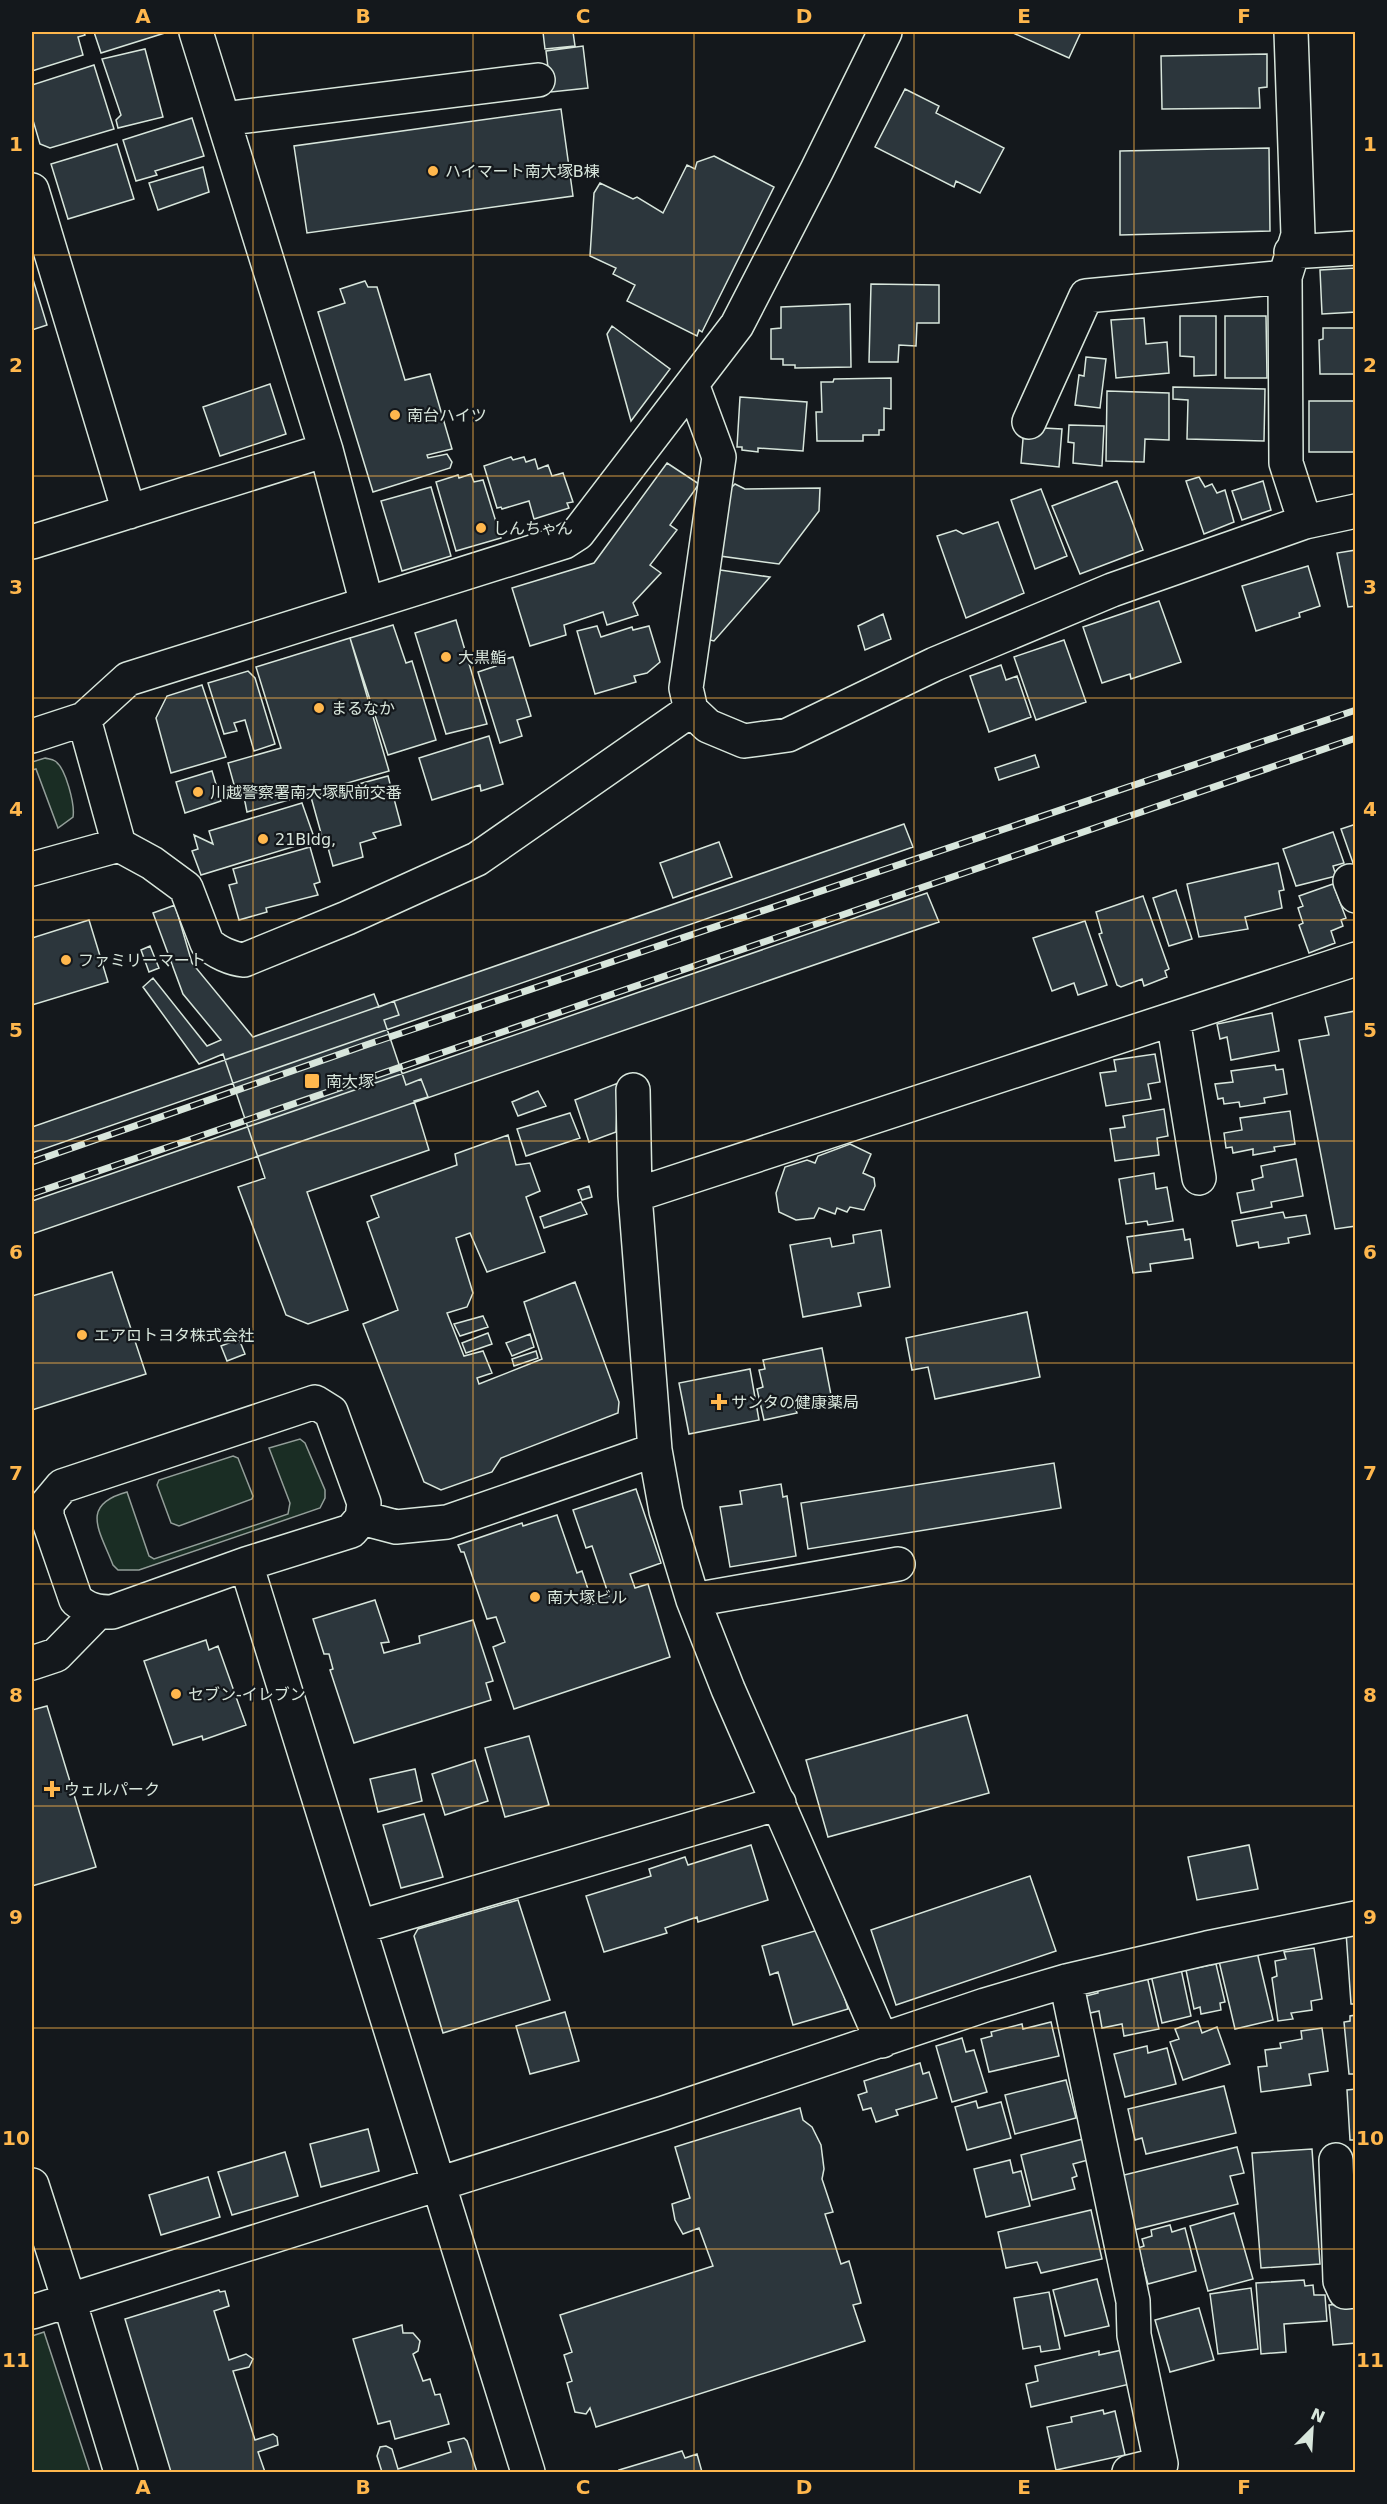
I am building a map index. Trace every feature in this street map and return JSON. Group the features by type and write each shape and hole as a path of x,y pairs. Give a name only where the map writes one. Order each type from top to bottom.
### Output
{"street":[{"path":"196,32 326,450 367,604"},
{"path":"32,736 84,719 128,679 564,542 578,534 737,325 885,32"},
{"path":"1291,32 1298,235 1288,265 1286,463 1305,522"},
{"path":"223,119 538,80"},
{"path":"32,190 129,512"},
{"path":"1029,422 1086,296 1288,265 1356,248"},
{"path":"692,384 719,457 686,688 692,710 708,726 744,741 788,735 935,664 1112,590 1305,522 1356,511"},
{"path":"32,542 326,450"},
{"path":"32,869 119,845 152,862 186,888 207,943 212,948 236,959 244,960 347,918 477,859 692,710"},
{"path":"84,719 119,845"},
{"path":"635,1195 1356,959"},
{"path":"1173,1019 1199,1178"},
{"path":"633,1090 635,1195 655,1450 666,1511 693,1600 728,1689 882,2041"},
{"path":"315,1402 331,1412 364,1503 362,1518 351,1531 246,1564 112,1612 98,1612 84,1607 76,1600 47,1516 47,1504 62,1486 315,1402"},
{"path":"362,1518 396,1527 447,1522 655,1450"},
{"path":"246,1564 528,2472"},
{"path":"693,1600 898,1564"},
{"path":"32,1663 56,1654 98,1612"},
{"path":"359,1927 779,1803"},
{"path":"32,2312 882,2041 985,2005 1066,1981 1207,1948 1356,1918"},
{"path":"1066,1981 1133,2301 1134,2335 1161,2464 1129,2472"},
{"path":"1336,2160 1340,2281 1350,2291"},
{"path":"32,2185 121,2472"}],"green space":[{"path":"45,758 54,760 59,765 71,796 73,817 58,828 36,769 32,770 32,762"},
{"path":"300,1439 305,1443 325,1490 325,1498 320,1508 139,1570 118,1570 113,1565 97,1521 98,1512 103,1504 112,1497 127,1492 149,1556 154,1559 288,1514 290,1503 269,1448"},
{"path":"233,1456 238,1458 253,1496 252,1499 179,1526 171,1523 157,1485 159,1480"},
{"path":"44,2332 90,2472 32,2472 32,2336"}],"building":[{"path":"32,32 84,32 85,35 78,37 83,55 32,71"},
{"path":"94,32 168,32 101,53"},
{"path":"543,32 573,32 575,46 545,49"},
{"path":"1011,32 1081,32 1069,58"},
{"path":"583,46 588,88 551,92 546,51"},
{"path":"145,49 163,117 118,128 116,120 121,115 102,59"},
{"path":"1267,54 1267,87 1259,88 1260,108 1162,109 1161,56"},
{"path":"94,65 114,129 50,148 40,144 32,117 32,85"},
{"path":"905,89 939,106 936,113 1004,148 980,193 956,181 954,187 875,147"},
{"name":"ハイマート南大塚B棟","path":"561,109 573,196 307,233 294,146"},
{"path":"192,118 204,156 155,171 157,175 136,181 123,140"},
{"path":"117,144 134,199 68,219 51,164"},
{"path":"1269,148 1270,231 1120,235 1120,151"},
{"path":"714,156 774,187 702,332 699,330 697,336 627,301 635,285 613,274 616,268 590,256 594,193 600,183 633,199 637,197 663,213 687,165 695,169 697,162"},
{"path":"203,167 209,192 158,210 149,183"},
{"path":"1356,268 1356,312 1322,314 1320,270"},
{"path":"32,276 47,325 32,330"},
{"name":"南台ハイツ","path":"365,281 368,287 377,287 405,380 430,374 452,449 427,455 428,458 447,454 452,462 450,468 373,492 318,312 345,303 340,289"},
{"path":"871,284 939,285 939,323 917,323 916,346 899,345 898,362 869,362"},
{"path":"850,304 851,367 795,368 795,365 783,365 783,359 771,359 771,329 781,328 781,307"},
{"path":"1180,316 1216,316 1216,375 1194,376 1194,357 1180,356"},
{"path":"1225,316 1266,316 1267,378 1225,378"},
{"path":"1144,318 1146,344 1167,342 1169,373 1116,378 1111,320"},
{"path":"612,326 670,369 631,421 607,334"},
{"path":"1323,328 1356,328 1356,374 1320,374 1319,340 1323,339"},
{"path":"1086,357 1106,359 1100,408 1075,405 1079,375 1084,376"},
{"path":"891,378 891,409 884,408 884,430 879,430 879,435 863,435 863,441 817,441 816,412 822,412 821,382 833,382 834,379"},
{"path":"270,384 286,434 220,456 203,407"},
{"path":"1173,387 1265,389 1264,441 1187,439 1188,400 1173,399"},
{"path":"1107,391 1169,393 1169,440 1145,439 1144,462 1106,461"},
{"path":"740,397 807,402 803,451 758,448 758,452 737,447"},
{"path":"1309,401 1356,401 1356,452 1309,452"},
{"path":"1069,425 1104,426 1102,466 1073,463 1074,443 1068,442"},
{"path":"1024,427 1062,429 1059,467 1021,463"},
{"path":"511,457 513,460 524,457 526,462 535,459 538,469 548,465 552,476 563,473 573,502 567,503 569,508 534,519 529,501 502,509 497,508 484,466"},
{"path":"667,463 699,484 670,525 677,530 650,565 661,573 633,603 638,615 607,625 603,612 564,625 566,635 530,646 512,588 594,563"},
{"path":"471,474 474,482 483,480 501,538 456,551 436,482 458,475 459,478"},
{"path":"1199,477 1205,487 1212,484 1217,493 1225,490 1234,522 1204,534 1186,481"},
{"path":"1117,481 1143,550 1080,574 1052,506"},
{"path":"1263,481 1271,510 1242,520 1232,491"},
{"path":"735,484 745,489 820,488 819,511 779,564 720,556 730,489"},
{"path":"431,487 451,556 402,571 381,501"},
{"path":"1041,489 1067,556 1035,569 1011,500"},
{"path":"998,522 1024,593 966,618 937,536 956,530 963,534"},
{"path":"1356,550 1356,606 1348,607 1337,553"},
{"path":"1308,566 1320,606 1299,613 1300,617 1256,631 1242,586"},
{"path":"720,570 770,577 714,641 710,640 711,634 706,633 713,617 717,590 713,589 715,576 719,577"},
{"path":"1159,601 1181,662 1131,679 1130,674 1102,683 1083,627"},
{"path":"883,614 891,639 865,650 858,626"},
{"path":"456,620 487,724 446,734 415,633"},
{"path":"393,625 406,663 412,661 436,740 388,755 350,638"},
{"path":"597,626 601,637 632,627 633,630 649,626 660,662 647,673 634,676 636,682 595,694 577,631"},
{"name":"まるなか","path":"350,638 389,771 247,812 244,797 238,799 228,763 281,748 256,667"},
{"path":"1064,640 1086,702 1036,720 1014,657"},
{"path":"513,657 531,716 517,720 522,736 500,743 478,672 496,666 495,662"},
{"path":"1001,665 1006,680 1017,676 1031,717 989,732 970,676"},
{"path":"248,671 255,678 275,744 254,751 245,720 234,723 237,731 224,734 208,683"},
{"path":"202,685 226,757 171,773 156,718 167,696"},
{"path":"489,736 503,784 481,791 480,785 432,800 419,758"},
{"path":"1035,755 1039,767 999,780 995,768"},
{"name":"川越警察署南大塚駅前交番","path":"212,771 221,801 185,813 176,782"},
{"path":"388,776 401,825 373,833 376,838 360,843 363,857 333,866 327,844 324,844 311,797"},
{"name":"21Bldg,","path":"302,803 315,840 201,875 192,851 198,849 194,835 213,844 209,831"},
{"path":"904,824 913,847 32,1153 32,1127"},
{"path":"1356,824 1356,862 1353,863 1341,829"},
{"path":"1333,832 1344,863 1333,866 1336,876 1296,886 1283,849"},
{"path":"719,842 732,877 673,898 660,863"},
{"path":"310,847 320,882 314,884 318,895 266,908 267,912 239,920 229,885 237,883 233,869"},
{"path":"1278,863 1284,890 1279,891 1282,908 1245,917 1248,929 1199,937 1187,884"},
{"path":"1333,884 1346,918 1341,920 1343,926 1331,931 1335,943 1309,953 1299,925 1303,923 1298,908 1303,906 1299,896"},
{"path":"1176,890 1192,939 1169,946 1153,898"},
{"path":"927,893 939,922 32,1234 32,1201"},
{"path":"1143,896 1169,969 1165,971 1167,977 1144,986 1142,979 1121,987 1117,985 1099,934 1102,933 1096,912"},
{"path":"175,905 192,963 253,1037 374,994 379,1007 394,1001 399,1015 384,1020 406,1085 421,1079 428,1097 414,1101 429,1150 307,1192 348,1310 308,1324 286,1315 238,1187 265,1178 223,1054 199,1064 143,987 153,978 207,1046 221,1040 183,994 153,913"},
{"name":"ファミリーマート","path":"89,920 108,982 32,1005 32,938"},
{"path":"1085,921 1107,985 1078,995 1074,983 1052,991 1033,938"},
{"path":"150,946 159,968 149,972 141,950"},
{"path":"1355,1011 1356,1226 1335,1229 1299,1040 1329,1035 1325,1017"},
{"path":"1272,1013 1279,1051 1231,1060 1227,1037 1220,1039 1217,1024"},
{"path":"1155,1054 1160,1082 1148,1084 1151,1099 1106,1106 1100,1073 1116,1071 1114,1060"},
{"path":"1275,1065 1276,1070 1283,1069 1287,1094 1264,1098 1265,1103 1240,1107 1239,1102 1224,1104 1223,1098 1218,1099 1215,1084 1233,1082 1231,1071"},
{"path":"618,1083 616,1132 589,1142 575,1100"},
{"path":"538,1091 546,1106 518,1116 512,1102"},
{"path":"1164,1109 1168,1136 1157,1138 1159,1155 1115,1161 1110,1129 1125,1127 1123,1116"},
{"path":"1290,1111 1295,1144 1274,1147 1275,1151 1253,1155 1253,1149 1233,1153 1232,1147 1226,1148 1224,1133 1242,1130 1240,1118"},
{"path":"570,1113 580,1138 526,1156 517,1129"},
{"path":"508,1135 516,1165 530,1163 540,1191 526,1197 545,1252 487,1272 470,1233 456,1238 473,1293 467,1307 447,1313 464,1356 483,1351 492,1373 477,1378 479,1384 542,1359 524,1302 575,1282 619,1402 618,1413 501,1458 492,1472 441,1490 424,1482 363,1324 398,1310 367,1222 379,1217 371,1196 457,1165 455,1154"},
{"path":"850,1144 871,1154 863,1173 874,1178 875,1186 864,1210 850,1207 847,1212 837,1208 835,1214 819,1208 814,1218 796,1220 779,1212 776,1193 785,1167 807,1160 815,1163 818,1156"},
{"path":"1296,1159 1303,1196 1271,1202 1272,1207 1241,1213 1237,1193 1254,1190 1252,1180 1263,1177 1261,1166"},
{"path":"1154,1173 1156,1189 1167,1187 1173,1221 1148,1225 1147,1221 1126,1224 1119,1179"},
{"path":"589,1186 592,1197 582,1200 578,1190"},
{"path":"581,1202 587,1214 544,1228 540,1217"},
{"path":"1283,1212 1285,1218 1306,1215 1310,1234 1288,1238 1289,1243 1259,1248 1258,1242 1237,1246 1232,1221"},
{"path":"1183,1229 1185,1240 1190,1239 1193,1258 1150,1264 1151,1271 1133,1273 1127,1237"},
{"path":"881,1230 890,1287 858,1293 861,1306 803,1317 790,1245 830,1238 832,1247 854,1243 853,1235"},
{"name":"エアロトヨタ株式会社","path":"112,1272 146,1374 32,1410 32,1296"},
{"path":"1027,1312 1040,1377 935,1399 928,1367 912,1370 906,1338"},
{"path":"483,1316 488,1327 460,1336 454,1324"},
{"path":"488,1333 492,1344 466,1353 462,1343"},
{"path":"530,1334 534,1347 512,1356 506,1343"},
{"path":"239,1339 245,1354 227,1361 221,1346"},
{"path":"822,1348 831,1395 807,1400 807,1405 795,1407 797,1413 764,1420 757,1389 763,1387 759,1370 765,1369 763,1360"},
{"path":"536,1351 538,1358 514,1366 512,1359"},
{"name":"サンタの健康薬局","path":"750,1369 759,1420 689,1434 679,1383"},
{"path":"1054,1463 1061,1508 808,1549 801,1503"},
{"path":"781,1484 783,1497 787,1496 796,1556 730,1567 720,1507 742,1504 740,1491"},
{"name":"南大塚ビル","path":"636,1489 661,1563 630,1574 635,1588 648,1584 670,1657 514,1709 493,1647 505,1642 496,1617 487,1619 464,1552 461,1552 458,1545 522,1523 523,1526 557,1515 577,1573 582,1571 593,1604 599,1602 598,1599 609,1596 592,1546 586,1548 573,1510"},
{"path":"375,1600 389,1642 381,1643 384,1653 420,1643 419,1636 473,1620 493,1681 486,1683 491,1700 354,1743 330,1670 333,1669 329,1654 324,1654 313,1619"},
{"path":"206,1640 209,1650 218,1646 246,1725 203,1740 202,1736 173,1745 144,1661"},
{"name":"ウェルパーク","path":"47,1706 96,1867 32,1886 32,1710"},
{"path":"967,1715 989,1793 828,1837 806,1760"},
{"path":"529,1736 549,1805 505,1817 485,1748"},
{"path":"475,1760 488,1801 445,1815 432,1774"},
{"path":"415,1769 422,1801 378,1812 370,1779"},
{"path":"424,1814 443,1877 401,1888 383,1825"},
{"path":"751,1845 768,1900 698,1922 697,1917 665,1928 667,1933 604,1952 586,1896 651,1876 649,1869 685,1857 688,1865"},
{"path":"1249,1845 1258,1889 1197,1900 1188,1857"},
{"path":"1030,1876 1056,1951 896,2005 871,1930"},
{"path":"518,1900 550,2000 443,2033 414,1936 418,1929"},
{"path":"818,1930 828,1943 848,2009 793,2025 778,1972 770,1975 762,1946"},
{"path":"1356,1931 1356,2004 1351,2004 1346,1932"},
{"path":"1314,1948 1322,1999 1311,2001 1312,2010 1291,2013 1293,2019 1278,2021 1272,1978 1277,1976 1275,1961 1286,1959 1284,1952"},
{"path":"1257,1952 1273,2020 1235,2029 1219,1961"},
{"path":"1216,1964 1225,2002 1220,2003 1221,2010 1201,2014 1200,2007 1194,2009 1186,1970"},
{"path":"1181,1969 1191,2016 1162,2023 1151,1975"},
{"path":"1147,1976 1159,2029 1124,2036 1122,2024 1102,2028 1099,2011 1090,2013 1086,1996 1098,1993 1097,1987"},
{"path":"565,2012 579,2061 530,2074 516,2026"},
{"path":"1356,2015 1356,2074 1349,2074 1344,2022 1350,2021 1350,2016"},
{"path":"1198,2021 1202,2033 1217,2027 1230,2064 1183,2080 1170,2042 1179,2039 1175,2029"},
{"path":"1051,2022 1059,2056 989,2072 981,2039 992,2036 991,2032 1022,2024 1023,2029"},
{"path":"1322,2028 1328,2071 1309,2074 1311,2085 1261,2092 1258,2067 1267,2066 1265,2050 1281,2048 1280,2043 1302,2039 1301,2031"},
{"path":"962,2038 966,2052 974,2050 987,2092 952,2102 936,2046"},
{"path":"1147,2046 1148,2053 1167,2048 1176,2084 1125,2097 1114,2054"},
{"path":"920,2063 923,2074 929,2072 937,2098 896,2110 898,2115 876,2122 871,2108 863,2110 858,2095 867,2092 864,2081"},
{"path":"1066,2080 1076,2118 1015,2134 1005,2095"},
{"path":"1224,2086 1236,2133 1146,2154 1142,2138 1135,2140 1128,2109"},
{"path":"1356,2089 1356,2140 1350,2140 1347,2090"},
{"path":"976,2101 978,2108 1001,2102 1011,2138 967,2150 955,2107"},
{"path":"800,2108 803,2120 812,2127 821,2145 824,2169 822,2179 833,2212 825,2214 841,2264 849,2261 861,2303 853,2305 865,2341 596,2427 590,2408 586,2414 575,2412 567,2383 572,2381 564,2355 572,2352 560,2315 713,2266 699,2228 683,2234 675,2220 672,2204 690,2198 675,2147"},
{"path":"368,2129 379,2171 321,2187 310,2144"},
{"path":"1083,2139 1088,2160 1073,2164 1077,2176 1072,2178 1075,2189 1032,2200 1021,2155"},
{"path":"1237,2147 1244,2173 1230,2176 1238,2204 1134,2230 1120,2176"},
{"path":"1312,2149 1320,2264 1261,2268 1252,2153"},
{"path":"285,2152 298,2196 232,2215 218,2172"},
{"path":"1010,2160 1013,2173 1021,2171 1030,2206 986,2217 974,2169"},
{"path":"1352,2163 1356,2163 1356,2217 1355,2217"},
{"path":"208,2177 220,2217 161,2235 149,2195"},
{"path":"1091,2210 1102,2259 1041,2273 1037,2262 1006,2268 998,2232"},
{"path":"1234,2213 1253,2279 1208,2291 1190,2226"},
{"path":"1170,2225 1172,2232 1185,2228 1196,2271 1148,2284 1138,2248 1144,2246 1142,2239 1152,2236 1151,2230"},
{"path":"1097,2279 1109,2326 1065,2336 1053,2290"},
{"path":"1304,2280 1305,2286 1313,2285 1314,2295 1325,2295 1327,2321 1284,2324 1286,2352 1261,2354 1256,2283"},
{"path":"1251,2288 1258,2349 1218,2354 1210,2294"},
{"path":"219,2290 220,2292 225,2291 229,2306 214,2311 229,2360 246,2354 253,2359 249,2367 233,2371 255,2440 273,2434 277,2437 278,2445 258,2452 265,2472 171,2472 125,2319"},
{"path":"1049,2292 1060,2349 1041,2352 1040,2346 1023,2349 1014,2298"},
{"path":"1356,2303 1356,2343 1333,2345 1329,2305"},
{"path":"1199,2308 1214,2360 1170,2372 1155,2320"},
{"path":"402,2325 403,2333 413,2333 420,2341 418,2351 413,2354 423,2381 430,2379 435,2395 440,2394 449,2424 395,2439 390,2421 378,2424 353,2339"},
{"path":"1122,2350 1130,2384 1031,2407 1026,2384 1038,2381 1035,2366 1099,2351 1099,2355"},
{"path":"1103,2410 1104,2414 1115,2411 1125,2455 1056,2470 1047,2427 1072,2422 1071,2417"},
{"path":"464,2438 477,2472 382,2472 377,2456 380,2447 386,2446 392,2449 398,2469 451,2452 448,2442"},
{"path":"682,2451 685,2458 697,2454 702,2472 620,2472 619,2470"}],"railway":[{"path":"32,1162 363,1046 1356,710"},
{"path":"32,1194 1356,738"}],"place":[{"name":"ハイマート南大塚B棟","path":"433,171"},
{"name":"南台ハイツ","path":"395,415"},
{"name":"しんちゃん","path":"481,528"},
{"name":"大黒鮨","path":"446,657"},
{"name":"まるなか","path":"319,708"},
{"name":"川越警察署南大塚駅前交番","path":"198,792"},
{"name":"21Bldg,","path":"263,839"},
{"name":"ファミリーマート","path":"66,960"},
{"name":"南大塚","path":"312,1081"},
{"name":"エアロトヨタ株式会社","path":"82,1335"},
{"name":"サンタの健康薬局","path":"719,1402"},
{"name":"南大塚ビル","path":"535,1597"},
{"name":"セブン-イレブン","path":"176,1694"},
{"name":"ウェルパーク","path":"52,1789"}]}
